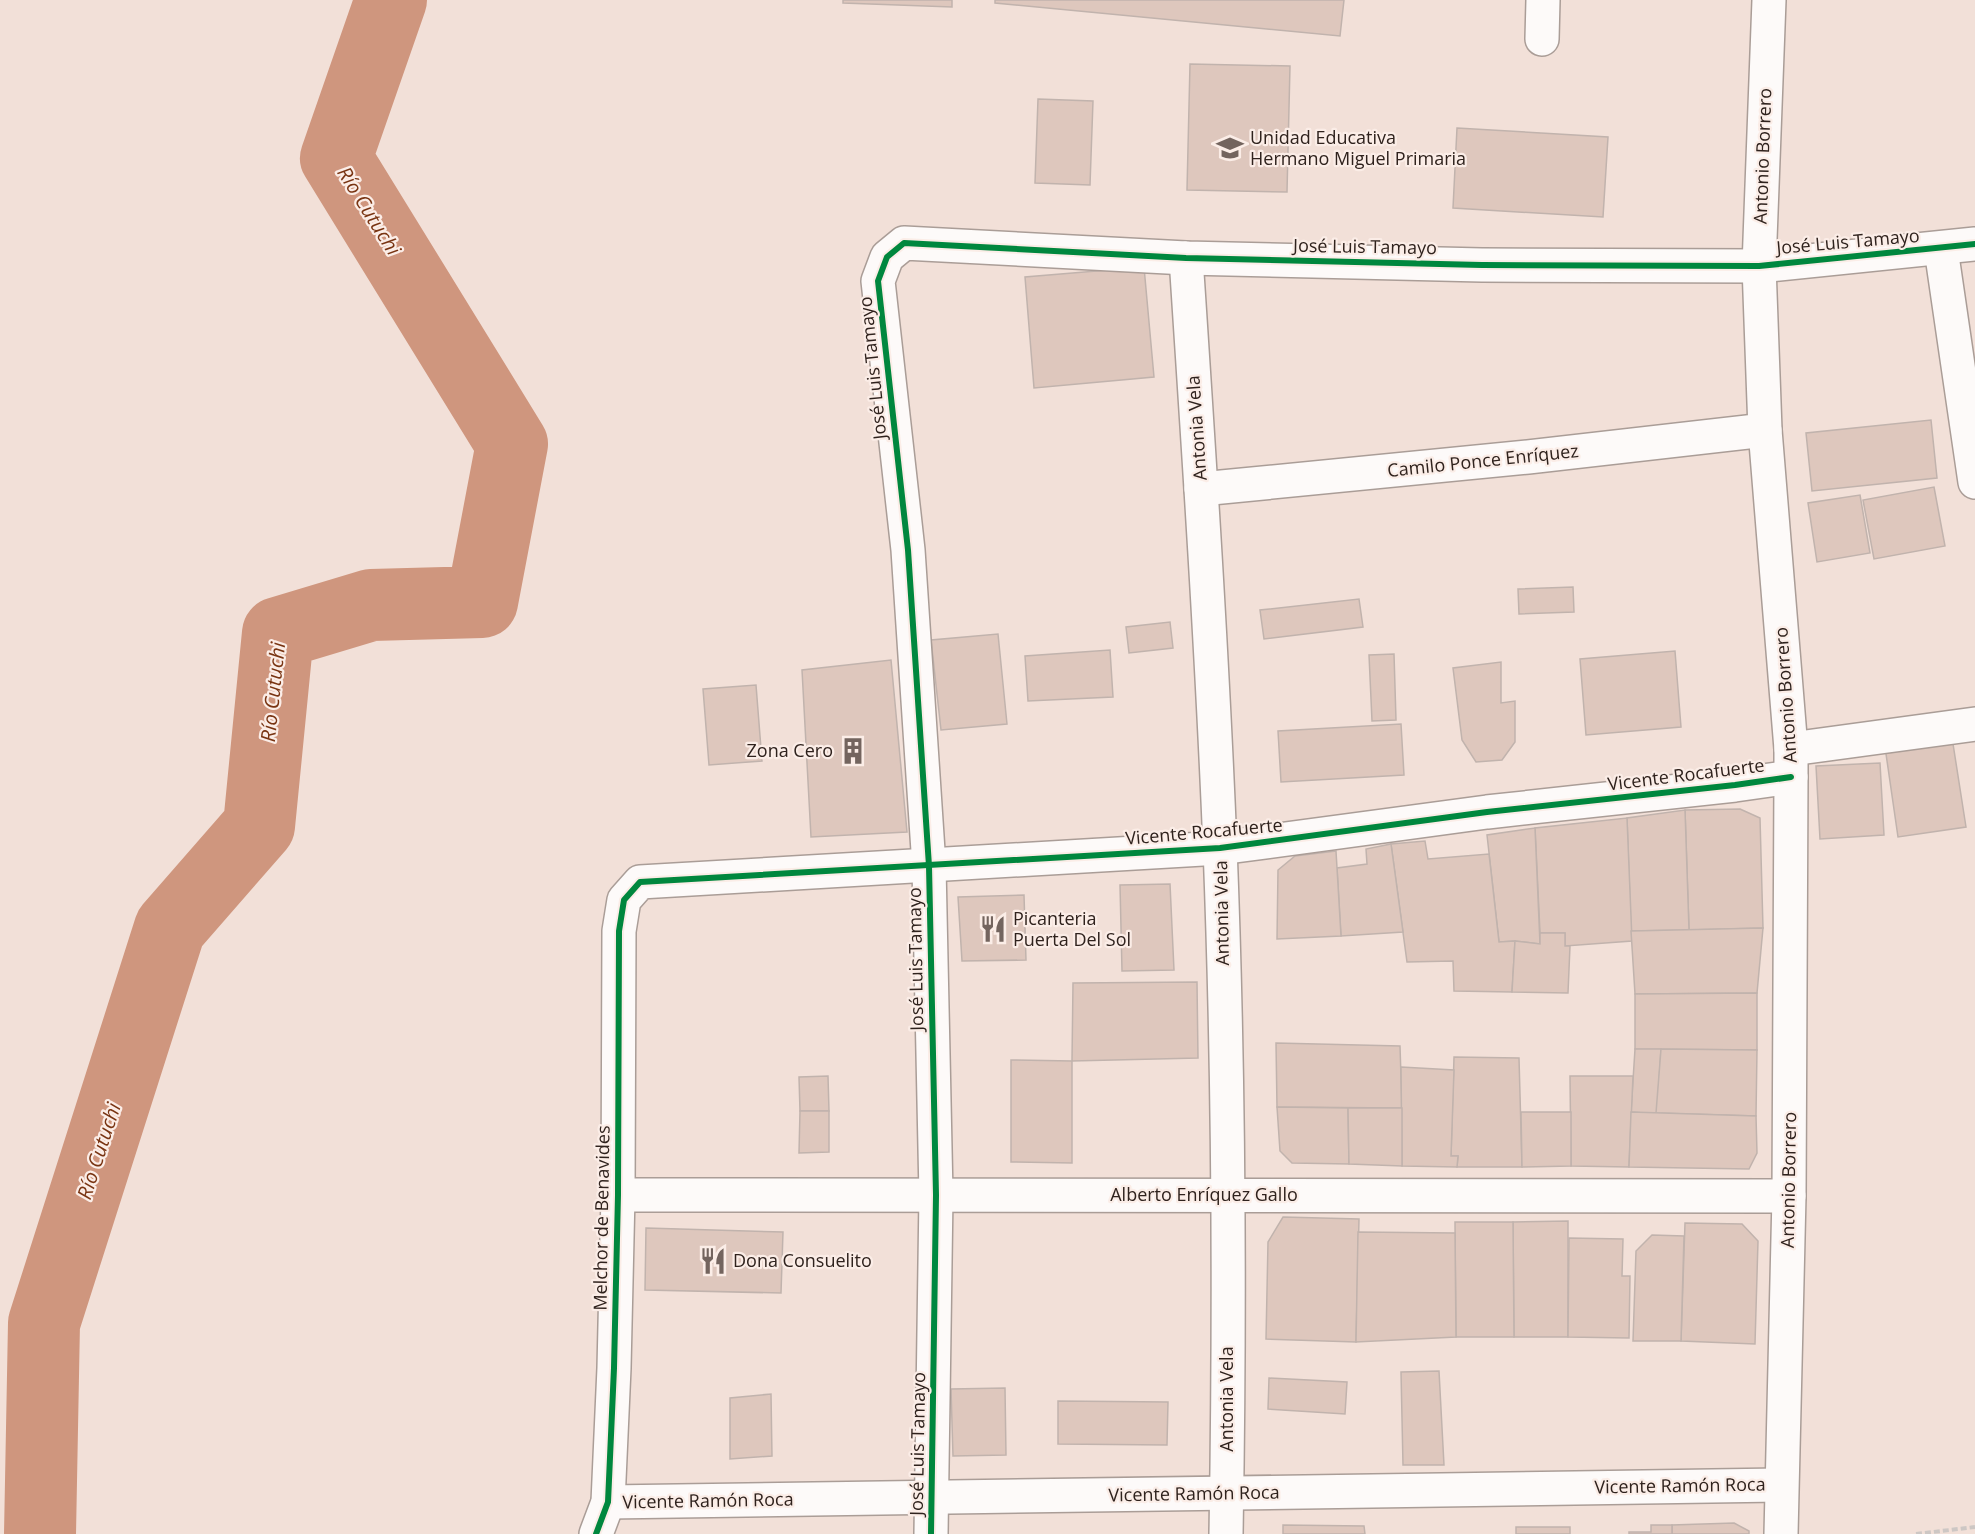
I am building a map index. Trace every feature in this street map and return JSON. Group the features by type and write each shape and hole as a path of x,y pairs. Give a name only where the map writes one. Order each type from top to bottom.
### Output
{"street":[{"path":"1542,39 1543,0"},
{"name":"Antonio Borrero","path":"1769,0 1759,266 1765,430 1791,763 1789,1196 1781,1534"},
{"name":"José Luis Tamayo","path":"931,1534 936,1195 929,866 908,550 878,281 887,257 904,243 1186,258 1482,265 1759,266 1975,244"},
{"path":"1941,249 1975,482"},
{"name":"Antonia Vela","path":"1186,258 1220,848 1228,1195 1226,1534"},
{"name":"Camilo Ponce Enríquez","path":"1201,489 1528,457 1765,430"},
{"name":"Vicente Rocafuerte","path":"624,900 640,882 1220,848 1487,813 1735,786 1791,763 1975,724"},
{"name":"Melchor de Benavides","path":"596,1534 608,1502 614,1368 618,1195 619,931 624,900"},
{"name":"Alberto Enríquez Gallo","path":"618,1195 1789,1196"},
{"name":"Vicente Ramón Roca","path":"608,1502 1781,1485"}],"path":[{"path":"1916,1534 1975,1527"}],"building":[{"path":"843,0 952,0 952,7 843,3"},
{"path":"995,0 1344,0 1340,36 995,3"},
{"path":"1190,64 1290,66 1287,192 1187,190"},
{"path":"1038,99 1093,101 1090,185 1035,183"},
{"path":"1457,128 1608,137 1603,217 1453,208"},
{"path":"1144,267 1154,377 1034,388 1025,277"},
{"path":"1931,420 1937,478 1812,491 1806,433"},
{"path":"1934,487 1945,546 1874,559 1863,500"},
{"path":"1860,495 1870,553 1817,562 1808,503"},
{"path":"1573,587 1574,612 1519,614 1518,589"},
{"path":"1359,599 1363,627 1264,639 1260,610"},
{"path":"1170,622 1173,648 1129,653 1126,627"},
{"path":"998,634 1007,724 941,730 931,640"},
{"path":"1110,650 1113,697 1028,701 1025,656"},
{"path":"1675,651 1681,727 1586,735 1580,659"},
{"path":"1394,654 1396,720 1372,721 1369,655"},
{"name":"Zona Cero","path":"891,660 907,832 811,837 802,670"},
{"path":"1501,662 1501,703 1515,701 1515,742 1502,760 1476,762 1462,740 1453,668"},
{"path":"756,685 762,761 709,765 703,689"},
{"path":"1401,724 1404,775 1281,782 1278,731"},
{"path":"1951,731 1966,827 1898,837 1884,740"},
{"path":"1880,763 1884,835 1820,839 1816,766"},
{"path":"1740,809 1760,818 1763,928 1689,930 1685,810"},
{"path":"1685,810 1689,930 1631,931 1627,818"},
{"path":"1627,818 1632,941 1565,946 1565,933 1540,933 1535,828"},
{"path":"1535,828 1540,944 1499,942 1487,835"},
{"path":"1425,841 1428,859 1489,854 1499,942 1515,941 1512,992 1454,991 1453,961 1407,962 1391,844"},
{"path":"1391,844 1403,932 1341,936 1337,868 1367,864 1366,849"},
{"path":"1336,851 1341,936 1277,939 1278,870 1295,856"},
{"path":"1170,884 1174,970 1122,971 1120,885"},
{"name":"Picanteria Puerta Del Sol","path":"1024,895 1026,960 962,961 958,897"},
{"path":"1763,928 1757,993 1635,994 1631,931"},
{"path":"1540,933 1565,933 1565,946 1570,946 1568,993 1512,992 1515,941 1540,944"},
{"path":"1197,982 1198,1058 1072,1061 1073,983"},
{"path":"1757,993 1757,1050 1635,1049 1635,994"},
{"path":"1276,1043 1400,1046 1402,1108 1277,1107"},
{"path":"1635,1049 1661,1049 1657,1114 1631,1112"},
{"path":"1661,1049 1757,1050 1756,1116 1656,1113"},
{"path":"1454,1057 1519,1058 1522,1167 1457,1167 1458,1156 1451,1156"},
{"path":"1011,1060 1072,1061 1072,1163 1011,1162"},
{"path":"1401,1067 1454,1070 1451,1156 1458,1156 1457,1167 1402,1166"},
{"path":"828,1076 829,1111 800,1111 799,1077"},
{"path":"1570,1076 1633,1076 1629,1167 1571,1166"},
{"path":"1277,1107 1348,1108 1349,1164 1292,1163 1280,1151"},
{"path":"1348,1108 1402,1108 1402,1166 1349,1164"},
{"path":"800,1111 829,1111 829,1152 799,1153"},
{"path":"1521,1112 1571,1112 1571,1166 1522,1167"},
{"path":"1631,1112 1756,1116 1757,1153 1749,1169 1629,1167"},
{"path":"1283,1217 1359,1219 1356,1342 1266,1339 1268,1242"},
{"path":"1568,1221 1568,1337 1514,1337 1513,1222"},
{"path":"1455,1222 1513,1222 1514,1337 1456,1337"},
{"path":"1685,1223 1742,1224 1758,1241 1755,1344 1681,1341"},
{"name":"Dona Consuelito","path":"646,1228 783,1232 781,1293 645,1290"},
{"path":"1358,1232 1455,1233 1456,1337 1356,1342"},
{"path":"1652,1235 1684,1236 1681,1341 1633,1341 1636,1251"},
{"path":"1569,1238 1623,1239 1622,1276 1630,1276 1629,1338 1568,1337"},
{"path":"1439,1371 1444,1465 1403,1465 1401,1372"},
{"path":"1269,1378 1347,1382 1345,1414 1268,1409"},
{"path":"1005,1388 1006,1455 953,1456 951,1389"},
{"path":"771,1394 772,1456 730,1459 730,1398"},
{"path":"1058,1401 1168,1402 1167,1445 1058,1444"},
{"path":"1734,1523 1749,1531 1749,1534 1672,1534 1672,1525"},
{"path":"1283,1525 1364,1526 1365,1534 1283,1534"},
{"path":"1651,1525 1672,1525 1672,1534 1629,1534 1629,1532 1651,1532"},
{"path":"1516,1527 1570,1527 1570,1534 1516,1534"}],"waterway":[{"name":"Río Cutuchi","path":"40,1534 44,1323 170,928 259,826 278,633 371,605 482,602 512,444 336,158 391,0"}],"cycle path":[{"path":"931,1534 936,1195 929,866 908,550 878,281 887,257 904,243 1186,258 1482,265 1759,266 1975,244"},
{"path":"596,1534 608,1502 614,1368 618,1195 619,931 624,900 640,882 1220,848 1487,812 1791,777"}],"place":[{"name":"Unidad Educativa Hermano Miguel Primaria","path":"1230,148"},
{"name":"Zona Cero","path":"853,751"},
{"name":"Picanteria Puerta Del Sol","path":"993,929"},
{"name":"Dona Consuelito","path":"713,1261"}]}
